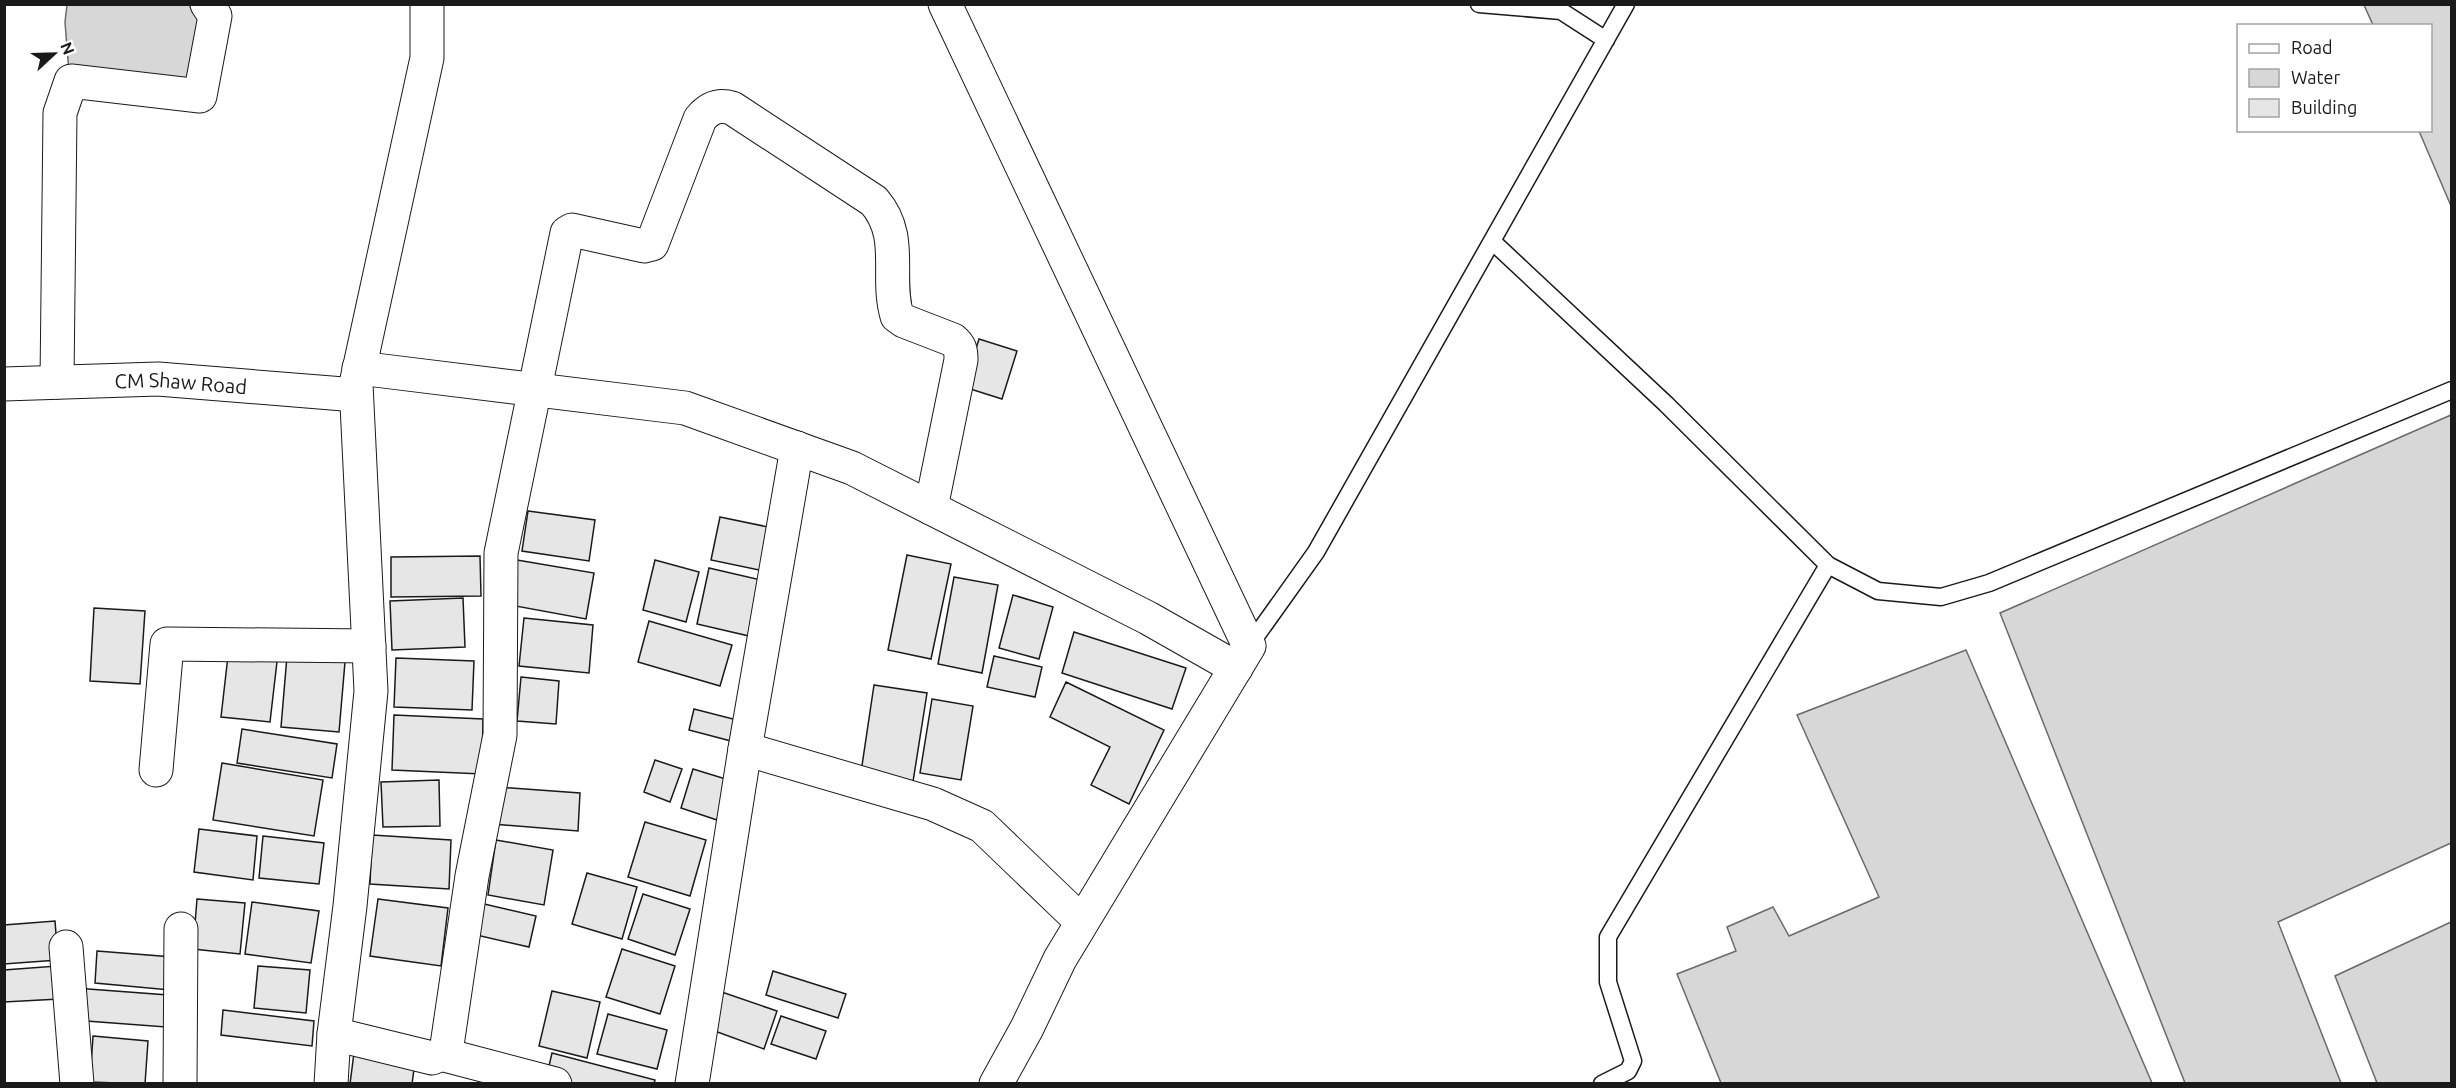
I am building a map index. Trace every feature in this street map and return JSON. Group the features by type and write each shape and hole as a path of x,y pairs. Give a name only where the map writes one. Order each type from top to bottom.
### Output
{"street":[{"path":"57,382 60,113 71,81 200,96 215,16 207,4"},
{"path":"331,1083 334,1034 350,906 371,691 358,382 427,58 426,4"},
{"path":"945,4 1242,657 1060,958 1027,1028 996,1083"},
{"path":"334,1034 432,1058 446,1052 472,876 500,735 501,553 567,233 572,230 644,246 652,244 700,119 713,107 722,105 732,108 873,201 885,214 891,232 897,316 959,344 961,360 931,508"},
{"name":"CM Shaw Road","path":"4,384 158,379 358,382 536,389 685,408 852,468 1148,618 1242,657"},
{"path":"692,1083 745,749 797,448"},
{"path":"156,770 167,644 369,646"},
{"path":"745,749 933,804 982,826 1082,922"},
{"path":"180,1083 181,929"},
{"path":"66,947 77,1083"},
{"path":"441,1054 555,1083"}],"lane":[{"path":"1479,4 1561,11 1606,40"},
{"path":"1242,657 1316,552 1626,4"},
{"path":"1492,241 1666,404 1828,566 1878,591 1941,597 1989,583 2451,390"},
{"path":"1602,1083 1628,1071 1633,1061 1608,982 1608,936 1828,566"}],"water":[{"path":"67,5 189,5 202,22 190,82 69,73 65,22"},
{"path":"2364,5 2451,5 2451,206 2419,132 2432,132 2432,24 2373,24"},
{"path":"2451,415 2451,843 2278,922 2341,1083 2185,1083 2000,613"},
{"path":"1966,650 2152,1083 1721,1083 1677,974 1736,951 1727,927 1773,907 1789,936 1879,897 1797,715"},
{"path":"2451,922 2451,1083 2377,1083 2335,976"}],"building":[{"path":"979,339 1017,351 1002,399 964,387"},
{"path":"528,511 595,520 589,561 522,551"},
{"path":"720,517 773,528 764,571 711,560"},
{"path":"907,555 951,564 931,659 888,650"},
{"path":"480,556 481,596 391,597 391,557"},
{"path":"517,560 594,573 586,619 510,605"},
{"path":"655,560 699,572 686,622 643,610"},
{"path":"709,568 761,580 749,636 697,624"},
{"path":"954,577 998,585 982,673 938,664"},
{"path":"1013,595 1053,607 1039,659 999,648"},
{"path":"463,598 465,647 392,650 390,601"},
{"path":"94,608 145,611 140,684 90,681"},
{"path":"524,618 593,625 589,673 519,666"},
{"path":"649,621 732,645 720,686 638,662"},
{"path":"1074,632 1186,668 1172,709 1062,673"},
{"path":"229,647 278,653 270,722 221,717"},
{"path":"287,656 345,662 339,732 281,727"},
{"path":"994,656 1042,667 1035,697 987,687"},
{"path":"396,658 474,661 472,710 394,707"},
{"path":"521,677 559,681 556,724 517,721"},
{"path":"1066,682 1164,730 1129,804 1091,785 1110,747 1050,717"},
{"path":"874,685 927,693 912,788 860,779"},
{"path":"932,699 973,706 961,780 920,773"},
{"path":"694,709 737,720 731,741 689,730"},
{"path":"394,715 483,719 482,774 392,770"},
{"path":"242,729 337,744 332,778 237,763"},
{"path":"655,760 682,769 670,802 644,792"},
{"path":"222,763 323,780 314,836 213,820"},
{"path":"693,769 729,780 717,820 681,808"},
{"path":"439,780 440,826 383,827 381,782"},
{"path":"496,787 580,793 578,831 493,824"},
{"path":"645,822 706,840 690,896 628,877"},
{"path":"199,829 257,836 253,880 194,872"},
{"path":"372,835 451,840 449,889 370,884"},
{"path":"263,836 324,843 319,884 259,878"},
{"path":"496,840 553,850 544,905 488,895"},
{"path":"587,873 637,887 622,939 572,924"},
{"path":"643,894 690,909 675,955 628,939"},
{"path":"197,899 245,903 240,954 193,949"},
{"path":"378,899 448,908 441,966 370,956"},
{"path":"252,902 319,911 311,963 245,954"},
{"path":"480,903 536,916 529,947 472,934"},
{"path":"55,921 58,960 4,964 4,925"},
{"path":"622,949 675,966 660,1014 606,997"},
{"path":"97,951 173,957 170,990 95,983"},
{"path":"57,966 59,999 4,1002 4,970"},
{"path":"258,966 310,970 306,1013 254,1008"},
{"path":"773,971 846,994 838,1018 766,995"},
{"path":"75,988 168,995 166,1027 73,1020"},
{"path":"713,989 777,1011 764,1049 701,1026"},
{"path":"552,991 600,1002 587,1058 539,1046"},
{"path":"223,1010 314,1021 312,1046 221,1035"},
{"path":"608,1014 667,1030 657,1069 597,1054"},
{"path":"781,1016 826,1031 816,1059 771,1044"},
{"path":"93,1036 148,1041 145,1084 90,1082"},
{"path":"355,1045 416,1054 412,1084 350,1084"},
{"path":"552,1053 655,1080 654,1084 563,1084 546,1079"}]}
